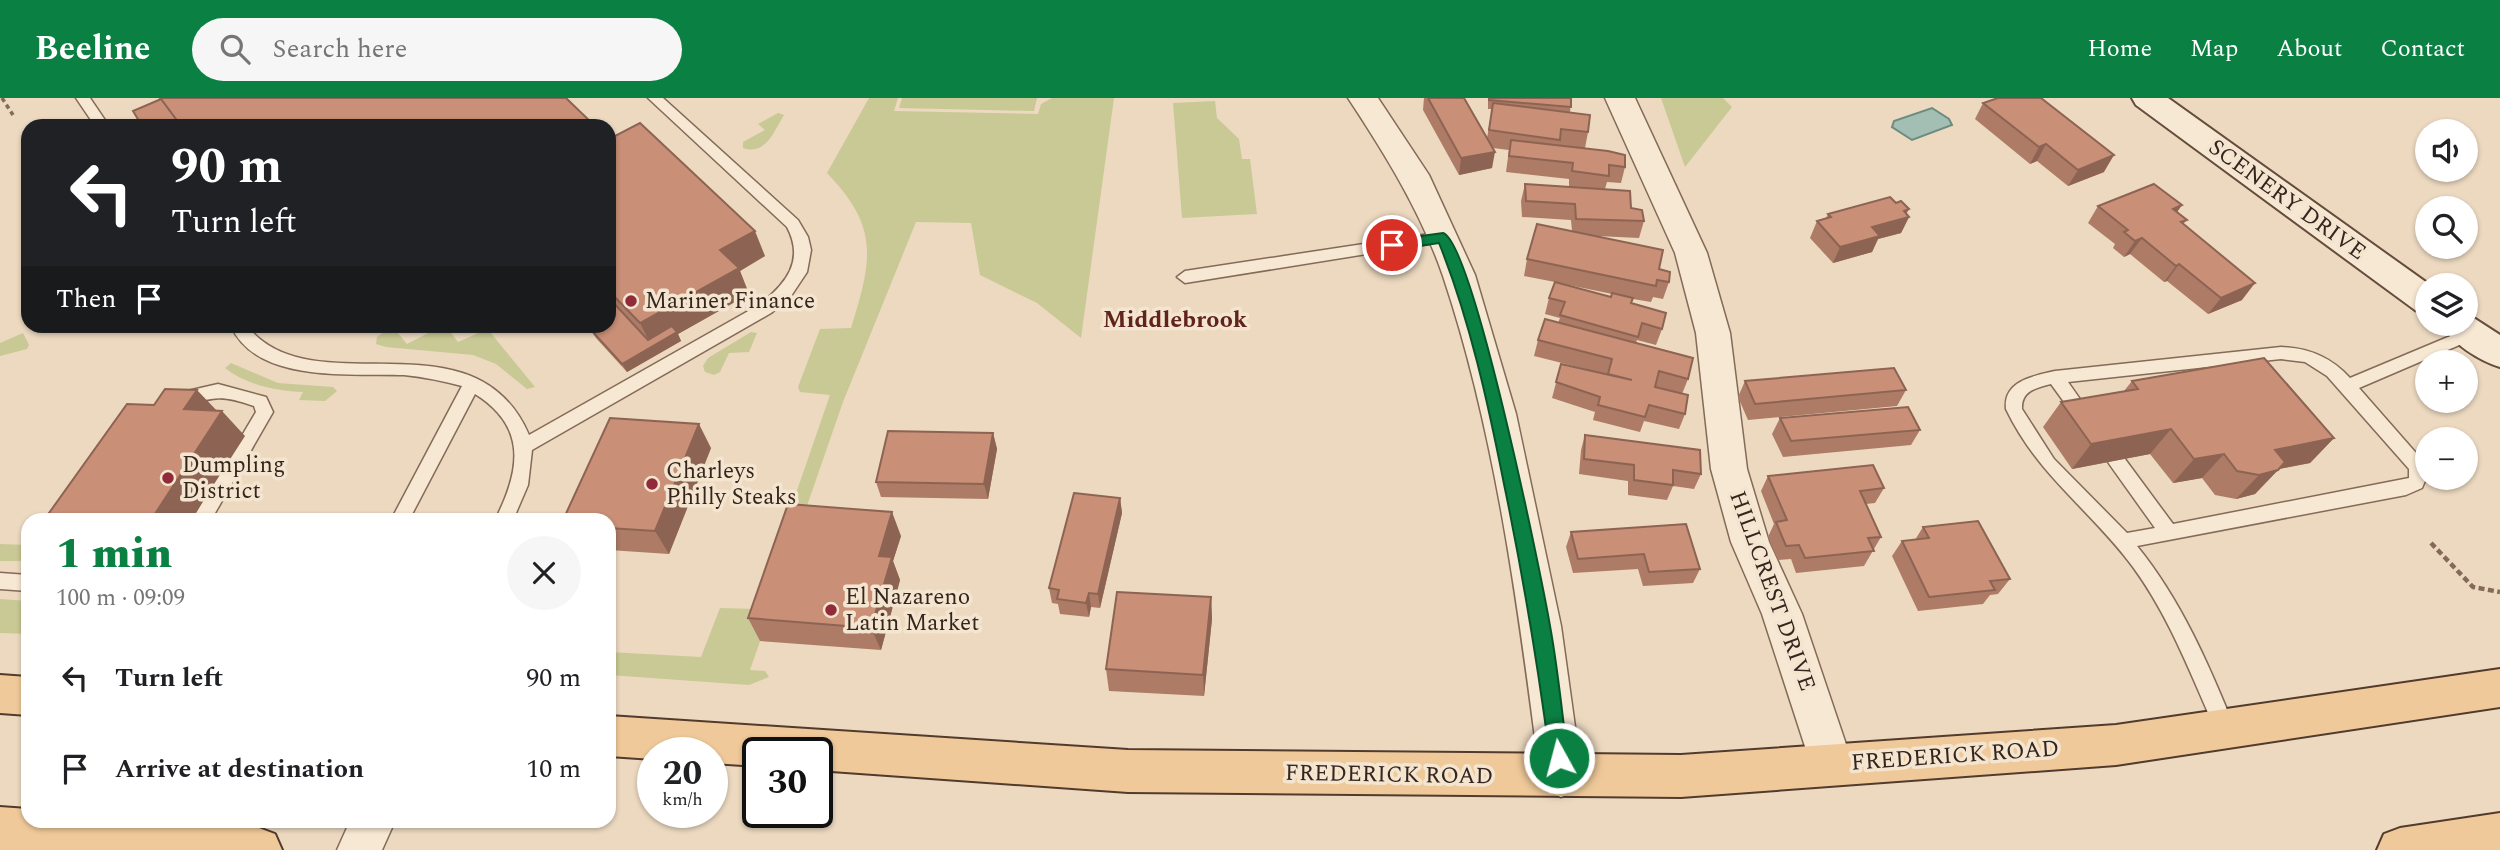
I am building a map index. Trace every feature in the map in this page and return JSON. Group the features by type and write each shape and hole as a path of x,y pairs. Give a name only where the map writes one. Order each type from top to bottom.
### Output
{"main road":[{"name":"FREDERICK ROAD","path":"616,736 1128,771 1561,778 1681,776 2116,745 2500,688"},
{"path":"0,694 21,696"},
{"path":"0,829 114,845 259,850"},
{"path":"2400,850 2500,835"}],"street":[{"path":"1363,98 1414,175 1459,275 1498,414 1541,626 1561,778"},
{"name":"HILLCREST DRIVE","path":"1620,98 1691,253 1713,333 1729,469 1750,542 1782,614 1832,765"},
{"name":"SCENERY DRIVE","path":"2147,98 2415,292"},
{"path":"359,850 370,828"}],"lane":[{"path":"83,98 97,119"},
{"path":"524,446 765,309 783,296 801,272 804,251 793,224 655,98"},
{"path":"1185,277 1443,237"},
{"path":"245,333 260,349 282,360 424,372 472,384 509,413 519,429 524,446 519,487 508,513"},
{"path":"2347,386 2477,337"},
{"path":"2123,541 2406,488 2416,483 2419,475 2417,466 2322,361 2291,353 2055,377 2026,385 2017,392 2012,402 2020,423 2052,471 2123,541 2179,625 2225,729"},
{"path":"2055,377 2086,419"},
{"path":"404,513 472,384"},
{"path":"165,408 194,393 212,389 255,400 264,408 262,423 205,513"},
{"path":"2116,460 2169,533"},
{"path":"0,581 21,582"}],"path":[{"path":"2,98 13,115"},
{"path":"2431,543 2473,587 2500,592"}],"green space":[{"path":"869,98 898,98 894,111 1038,114 1041,104 1052,98 1114,98 1081,338 1037,303 980,275 971,223 916,222 843,402 750,670 765,671 769,677 749,685 616,676 616,652 701,657 720,608 756,609 830,395 800,392 798,387 820,329 851,328 864,283 867,246 863,228 856,211 827,173"},
{"path":"902,98 1037,98 1034,111 899,108"},
{"path":"1661,98 1723,98 1732,107 1685,167"},
{"path":"1215,101 1217,118 1239,139 1242,159 1250,159 1257,214 1182,218 1173,103"},
{"path":"778,113 784,115 768,141 751,150 743,148 743,142 765,130 758,124"},
{"path":"751,332 757,333 749,352 729,353 720,372 714,375 705,372 703,366 708,358"},
{"path":"23,333 29,345 27,349 0,356 0,343"},
{"path":"382,333 398,333 407,344 428,333 451,333 458,342 478,333 491,333 535,387 527,389 496,364 473,355 376,344 377,337"},
{"path":"231,363 278,383 333,387 337,391 325,401 299,400 303,392 272,388 242,379 225,368"},
{"path":"0,544 21,545 21,561 0,561"},
{"path":"0,599 21,600 21,634 0,633"}],"shaded area":[{"path":"1932,108 1949,119 1952,125 1912,140 1892,127 1894,121"}],"building":[{"path":"160,98 566,98 588,119 176,119"},
{"path":"1428,98 1464,98 1495,152 1461,158"},
{"path":"1571,98 1571,107 1489,100"},
{"path":"1998,98 2041,98 2114,155 2078,170 2046,144 2039,147 1983,103"},
{"path":"161,99 176,119 138,119 133,111"},
{"path":"1493,103 1590,115 1588,132 1561,129 1560,140 1489,130"},
{"path":"640,123 755,231 720,250 739,268 640,323 616,298 616,135"},
{"path":"1511,140 1625,155 1625,167 1609,165 1609,176 1572,171 1573,163 1509,156"},
{"path":"1525,184 1630,191 1631,208 1642,210 1644,221 1576,219 1575,204 1526,201"},
{"path":"2154,184 2182,205 2173,209 2187,220 2181,222 2255,283 2221,298 2142,238 2135,241 2124,232 2128,230 2098,206"},
{"path":"1890,197 1896,203 1901,201 1909,209 1904,211 1909,217 1872,227 1880,236 1840,247 1817,221 1831,217 1828,214"},
{"path":"1537,224 1663,250 1659,269 1670,272 1669,282 1657,280 1656,286 1527,259"},
{"path":"1555,282 1611,297 1612,293 1633,298 1631,303 1666,313 1662,329 1642,323 1638,337 1560,315 1565,302 1549,298"},
{"path":"616,306 648,340 672,326 677,332 622,364 594,333 616,333"},
{"path":"1545,319 1693,358 1688,379 1659,371 1655,387 1688,395 1685,414 1649,405 1645,417 1598,405 1600,397 1556,382 1561,364 1632,380 1608,374 1612,359 1538,340"},
{"path":"2264,358 2334,438 2275,450 2285,462 2278,470 2259,475 2237,471 2224,454 2194,459 2171,429 2091,444 2061,402 2138,389 2132,381"},
{"path":"1894,368 1906,390 1755,404 1745,381"},
{"path":"165,389 197,390 184,409 222,411 156,513 49,513 127,404 154,405"},
{"path":"1908,407 1920,430 1791,441 1780,418"},
{"path":"610,418 699,424 655,531 616,528 616,513 566,513"},
{"path":"888,431 993,433 984,484 876,482"},
{"path":"1585,435 1700,450 1701,474 1673,470 1673,485 1634,480 1634,465 1584,459"},
{"path":"1873,465 1884,488 1860,491 1881,537 1868,538 1874,551 1805,558 1799,545 1786,546 1776,522 1787,520 1768,476"},
{"path":"1074,493 1120,498 1098,594 1089,593 1086,603 1057,599 1059,590 1049,588"},
{"name":"El Nazareno Latin Market","path":"788,504 892,512 879,556 892,557 871,628 748,618"},
{"path":"1978,521 2010,579 1990,581 1995,590 1929,597 1902,541 1929,538 1923,527"},
{"path":"1686,524 1700,569 1649,572 1644,554 1578,559 1571,532"},
{"path":"1117,592 1211,597 1203,675 1106,669"}],"place":[{"name":"Mariner Finance","path":"631,301"},
{"name":"Dumpling District","path":"168,478"},
{"name":"Charleys Philly Steaks","path":"652,484"},
{"name":"El Nazareno Latin Market","path":"831,610"}],"district":[{"name":"Middlebrook","path":"1175,320"}],"route":[{"path":"1392,245 1443,237 1459,275 1498,414 1541,626 1559,758"}]}
